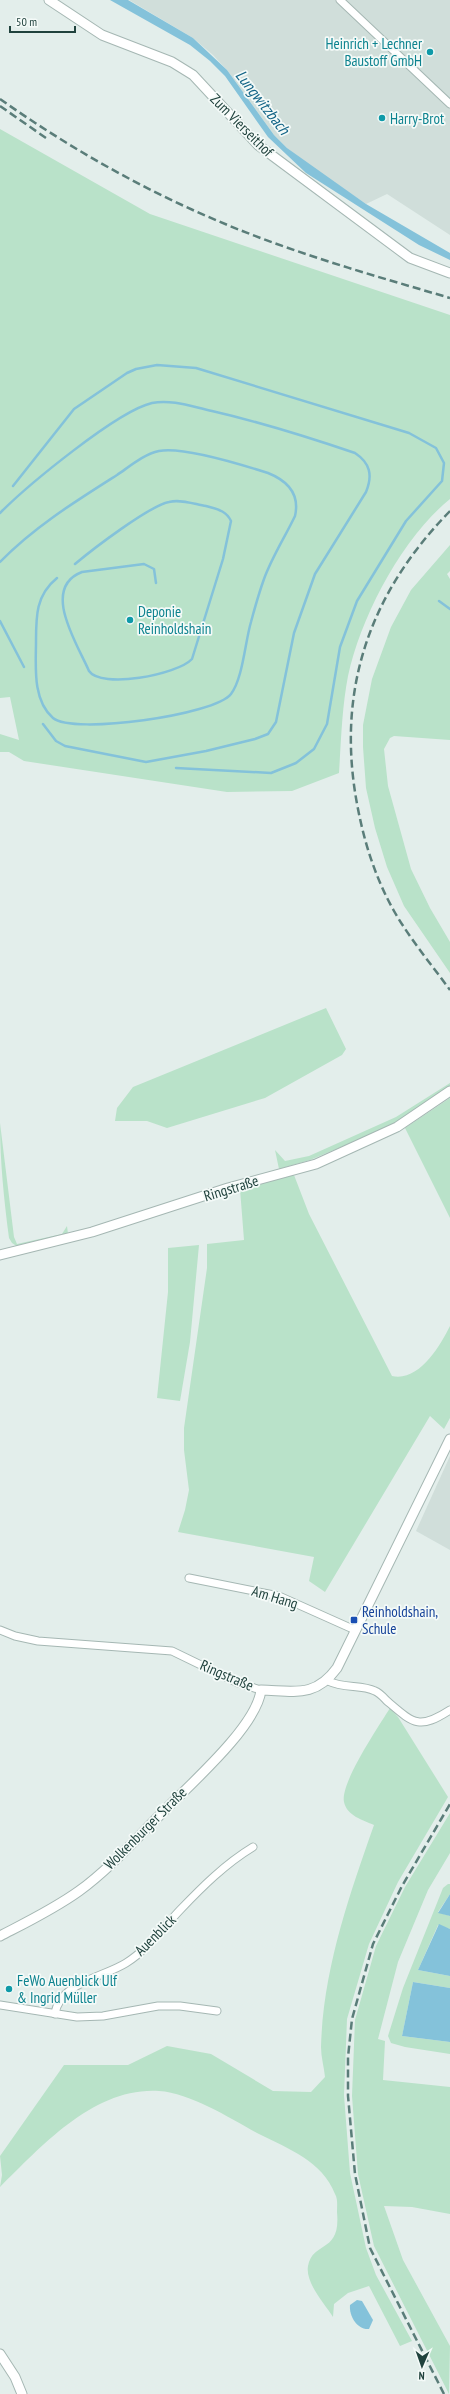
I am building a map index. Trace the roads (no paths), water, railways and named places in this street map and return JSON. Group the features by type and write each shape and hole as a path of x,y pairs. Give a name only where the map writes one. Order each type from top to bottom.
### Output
{"street":[{"name":"Zum Vierseithof","path":"49,0 102,35 172,62 192,75 258,145 410,258 450,273"},
{"path":"340,0 450,104"},
{"name":"Ringstraße","path":"0,1255 112,1226 228,1188 316,1164 397,1127 450,1091"},
{"path":"450,1439 337,1668 328,1681 339,1686 376,1691 411,1721 419,1724 433,1721 450,1710"},
{"name":"Am Hang","path":"189,1578 279,1596 355,1630"},
{"name":"Ringstraße","path":"0,1630 15,1636 38,1641 172,1651 238,1683 261,1690 307,1690 320,1686 328,1681"},
{"name":"Wolkenburger Straße","path":"0,1936 48,1912 81,1890 122,1853 226,1748 255,1709 260,1698 261,1690"},
{"name":"Auenblick","path":"55,2014 60,2001 72,1990 128,1963 158,1936 180,1910 230,1861 253,1847"},
{"path":"0,2005 55,2014 92,2017 158,2006 180,2006 217,2011"},
{"path":"0,2354 15,2377 22,2394"}],"water":[{"path":"110,0 128,0 193,38 227,70 274,135 287,148 366,204 450,253 450,260 419,245 306,173 268,137 225,76 210,61 190,45"},
{"path":"450,1894 450,1916 438,1913"},
{"path":"439,1924 450,1929 450,1976 418,1970"},
{"path":"413,1982 450,1988 450,2042 402,2036"},
{"path":"357,2300 362,2301 373,2320 369,2329 365,2329 357,2325 352,2318 350,2305"}],"waterway":[{"path":"13,486 74,409 127,373 136,369 157,365 196,368 409,433 436,448 444,463 442,481 406,521 357,601 340,647 327,724 314,749 296,763 271,773 176,768"},
{"path":"0,513 51,468 96,434 137,409 152,403 160,402 182,404 230,415 320,441 355,453 364,461 369,470 370,475 366,492 315,574 294,633 276,722 268,734 255,739 206,751 146,762 65,746 56,741 43,724"},
{"path":"0,562 27,537 56,515 137,461 159,451 183,451 229,461 268,473 287,484 294,495 296,501 295,516 264,579 251,622 238,679 231,694 220,702 173,715 114,723 66,723 53,718 46,711 38,692 36,671 36,632 37,615 41,599 50,585 57,578"},
{"path":"75,564 135,519 148,511 169,502 183,501 220,510 224,512 231,521 223,559 192,659 184,665 156,675 139,678 108,679 96,676 89,671 66,618 63,604 64,591 70,580 82,572 144,564 154,569 156,583"},
{"path":"439,601 450,609"},
{"path":"0,621 24,667"}],"railway":[{"path":"0,99 52,134 106,166 190,209 246,233 304,253 450,298"},
{"path":"0,106 46,138"},
{"path":"450,511 422,543 398,577 379,612 365,648 355,686 351,725 352,766 358,809 364,836 377,874 382,887 400,921 450,990"},
{"path":"444,2394 370,2248 355,2174 348,2096 348,2057 352,2019 373,1944 402,1886 450,1804"}],"place":[{"name":"Heinrich + Lechner Baustoff GmbH","path":"430,52"},
{"name":"Harry-Brot","path":"382,118"},
{"name":"Deponie Reinholdshain","path":"130,620"},
{"name":"Reinholdshain, Schule","path":"354,1620"},
{"name":"FeWo Auenblick Ulf & Ingrid Müller","path":"9,1989"}],"water label":[{"name":"Lungwitzbach","path":"263,102"}]}
